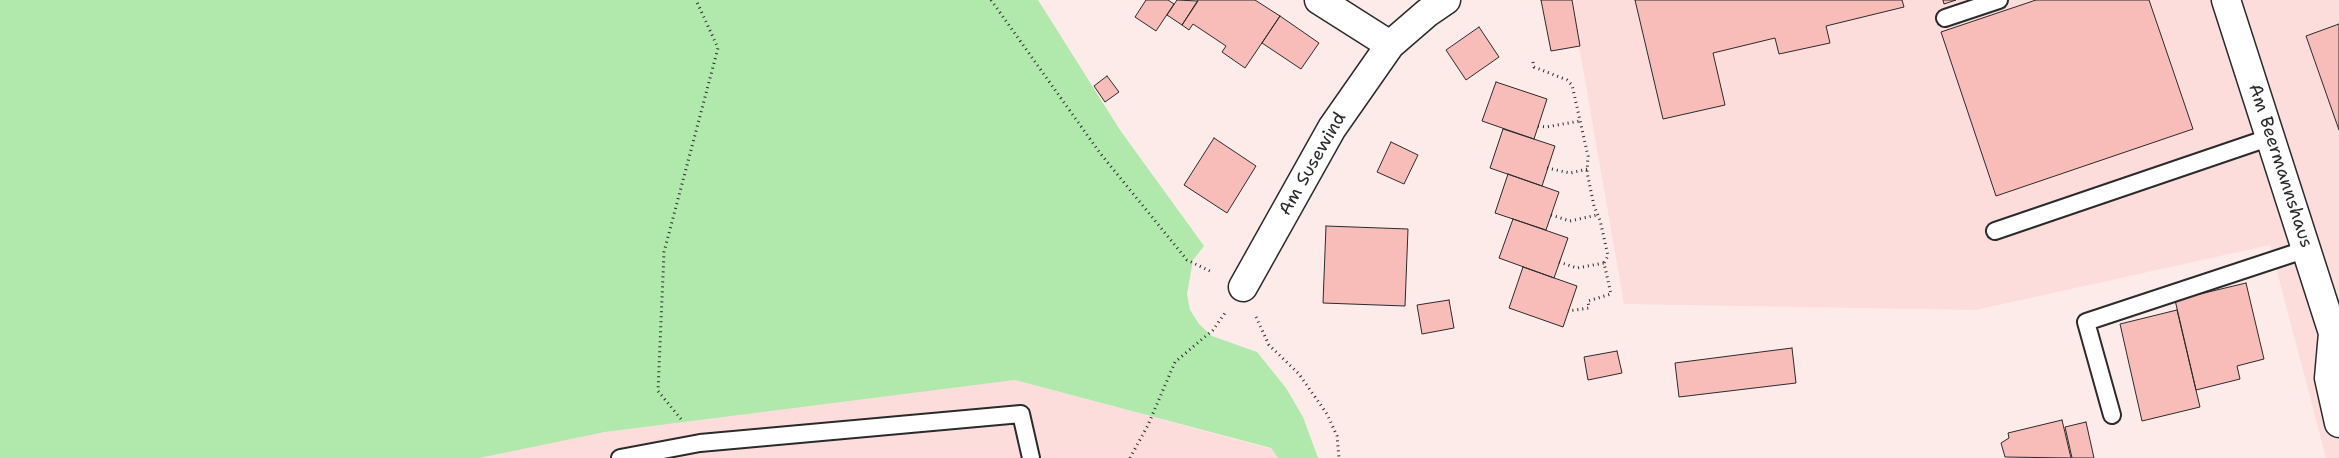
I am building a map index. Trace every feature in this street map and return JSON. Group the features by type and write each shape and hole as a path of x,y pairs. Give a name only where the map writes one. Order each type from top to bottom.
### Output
{"street":[{"path":"1318,0 1390,46"},
{"name":"Am Susewind","path":"1243,287 1332,128 1390,46 1427,13 1446,0"},
{"name":"Am Beermannshaus","path":"2226,0 2336,337 2329,378 2339,423"}],"lane":[{"path":"1945,18 2000,0"},
{"path":"1995,231 2271,138"},
{"path":"2112,415 2086,322 2307,249"},
{"path":"620,458 700,443 1021,414 1031,458"}],"path":[{"path":"696,0 718,48 664,252 658,392 700,443"},
{"path":"991,0 1100,153 1187,260 1243,287 1269,345 1299,374 1327,414 1337,436 1338,458"},
{"path":"1533,62 1534,67 1567,80 1572,85 1588,156 1588,169 1596,215 1600,220 1608,256 1604,263 1611,294 1588,301 1589,308 1568,311"},
{"path":"1538,126 1546,127 1580,121"},
{"path":"1547,168 1570,173 1588,169"},
{"path":"1551,215 1570,221 1596,215"},
{"path":"1559,262 1577,268 1604,263"},
{"path":"1130,458 1148,425 1175,362 1213,330 1243,287"}],"shaded area":[{"path":"1571,0 2339,0 2339,458 2326,458 2270,245 1976,310 1624,304"},
{"path":"1015,380 1271,449 1278,458 473,458 605,432"}],"green space":[{"path":"0,0 1038,0 1120,130 1204,246 1193,260 1187,294 1190,310 1199,324 1212,336 1257,352 1286,388 1303,417 1318,458 1278,458 1271,448 1015,380 605,432 479,458 0,458"}],"building":[{"path":"1146,0 1168,0 1174,4 1156,31 1135,17"},
{"path":"1177,0 1198,1 1182,25 1167,15"},
{"path":"1198,0 1255,0 1280,16 1245,68 1222,52 1226,46 1193,24 1189,30 1182,25"},
{"path":"1541,0 1572,0 1580,46 1551,51"},
{"path":"1635,0 1902,0 1904,7 1826,26 1830,43 1779,54 1775,38 1713,53 1725,105 1663,119"},
{"path":"1943,0 1956,0 1944,4"},
{"path":"2036,0 2149,0 2193,129 1996,196 1941,32"},
{"path":"1280,16 1319,43 1301,69 1262,43"},
{"path":"2339,24 2339,130 2306,36"},
{"path":"1479,27 1499,57 1466,80 1446,50"},
{"path":"1107,76 1119,92 1105,102 1094,86"},
{"path":"1496,82 1547,99 1534,139 1482,121"},
{"path":"1503,129 1555,146 1542,186 1490,168"},
{"path":"1214,138 1256,166 1227,213 1184,185"},
{"path":"1391,142 1418,155 1404,184 1377,172"},
{"path":"1508,174 1559,192 1546,230 1495,213"},
{"path":"1513,219 1568,238 1554,278 1499,258"},
{"path":"1326,226 1408,229 1405,306 1323,303"},
{"path":"1523,267 1577,286 1563,327 1509,308"},
{"path":"2246,283 2264,359 2237,366 2240,379 2196,390 2175,300"},
{"path":"1449,300 1454,328 1422,334 1417,305"},
{"path":"2177,310 2200,407 2142,421 2120,324"},
{"path":"1792,348 1796,383 1679,397 1675,363"},
{"path":"1617,351 1622,373 1588,380 1584,357"},
{"path":"2062,420 2071,458 2005,457 2001,443 2009,438 2008,433"},
{"path":"2086,422 2094,458 2072,458 2065,427"}]}
